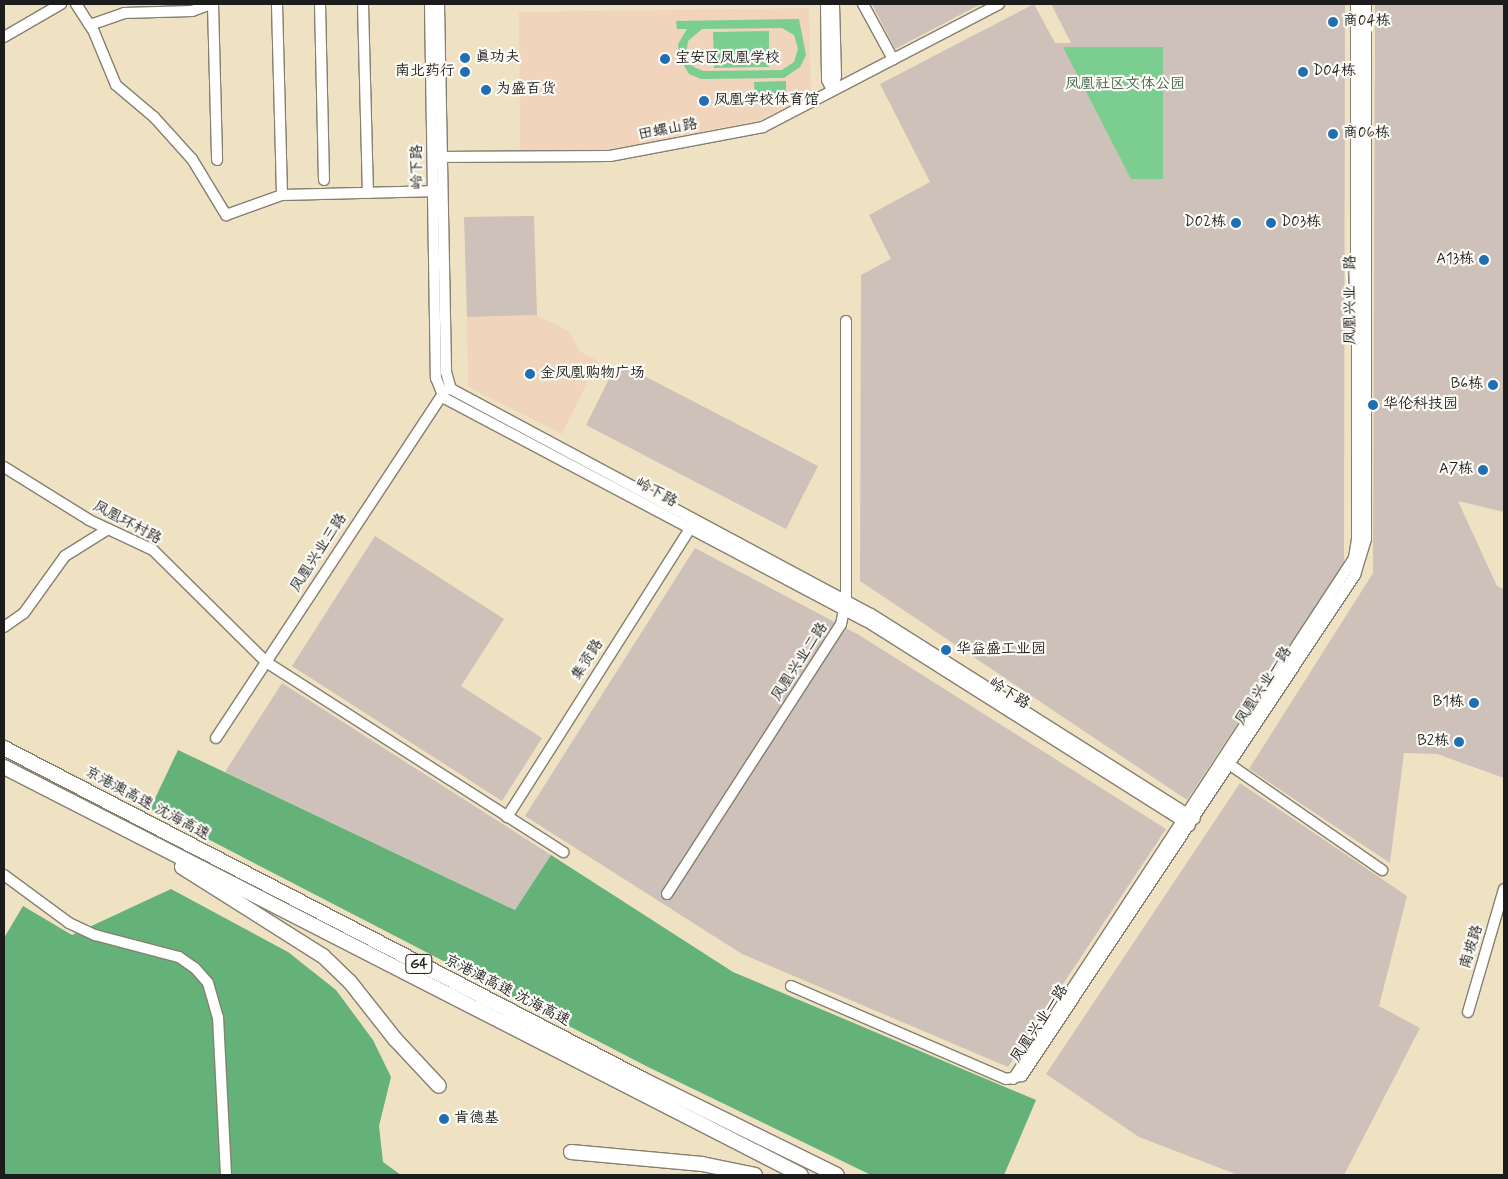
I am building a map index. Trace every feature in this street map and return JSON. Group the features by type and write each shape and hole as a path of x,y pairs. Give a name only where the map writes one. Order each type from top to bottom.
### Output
{"highway":[{"name":"京港澳高速 沈海高速","path":"4,748 642,1080 837,1175"},
{"name":"G4","path":"4,767 800,1175"},
{"path":"147,841 206,886 322,956 350,982 395,1039 439,1086"},
{"path":"571,1152 702,1164 755,1175"}],"street":[{"path":"4,37 61,4"},
{"path":"76,4 90,25 116,85 154,117 192,159 226,215 282,195 438,191"},
{"path":"90,25 124,13 192,11 212,4 217,160"},
{"path":"277,4 282,195"},
{"path":"320,4 324,180"},
{"path":"363,4 368,193"},
{"name":"岭下路","path":"430,4 446,372 449,386 459,395 845,605 1189,820"},
{"name":"岭下路","path":"437,157 439,4"},
{"path":"826,4 827,80 832,90"},
{"path":"832,90 836,76 834,4"},
{"path":"863,4 892,58"},
{"name":"田螺山路","path":"437,157 610,156 763,126 999,4"},
{"name":"凤凰兴业一路","path":"791,986 1006,1080 1022,1076 1227,762 1348,570 1355,553 1356,4"},
{"name":"凤凰兴业一路","path":"1227,762 1355,575 1365,550 1366,4"},
{"name":"岭下路","path":"438,191 436,378 442,395 693,524"},
{"name":"凤凰兴业二路","path":"666,894 838,631 845,605 846,321"},
{"name":"凤凰兴业三路","path":"216,738 449,386"},
{"name":"凤凰环村路","path":"4,467 108,529 153,550 266,662 563,852"},
{"name":"集资路","path":"507,817 693,524"},
{"path":"4,627 24,613 65,556 108,529"},
{"path":"1227,762 1382,870"},
{"path":"4,874 69,923 95,935 179,957 195,968 208,982 218,1017 226,1175"},
{"name":"南坡路","path":"1468,1012 1504,889"}],"shaded area":[{"path":"872,4 981,4 895,49"},
{"path":"1034,4 1055,43 1071,43 1051,4 1345,4 1344,563 1187,800 860,581 861,275 891,259 869,215 930,182 880,84"},
{"path":"1375,4 1504,4 1504,512 1458,501 1497,586 1504,589 1504,778 1437,754 1404,753 1390,863 1249,769 1373,573"},
{"name":"宝安区凤凰学校","path":"809,8 811,94 760,120 610,150 520,150 519,12"},
{"path":"534,216 537,315 467,317 464,217"},
{"name":"金凤凰购物广场","path":"537,315 569,331 579,351 598,361 562,434 468,387 467,317"},
{"path":"627,367 818,466 786,529 586,425 613,371"},
{"path":"375,536 504,619 461,686 542,738 502,801 292,666"},
{"path":"695,548 859,635 1166,829 1008,1067 742,954 525,816"},
{"path":"282,683 551,855 515,910 225,772"},
{"path":"1240,783 1407,896 1379,1006 1420,1028 1344,1175 1238,1175 1139,1137 1046,1074"}],"green space":[{"path":"799,19 806,55 800,67 784,78 701,79 689,74 679,57 678,44 687,29 677,29 676,21","holes":["782,28 794,35 798,49 794,62 782,70 703,71 694,67 686,55 688,41 702,29"]},
{"path":"769,31 769,67 714,68 713,32"},
{"name":"凤凰社区文体公园","path":"1063,47 1163,47 1163,179 1131,179"},
{"path":"786,81 786,100 755,100 754,82"},
{"path":"178,750 515,910 551,855 733,972 1036,1100 1004,1175 871,1175 648,1067 150,809"},
{"path":"171,889 288,952 336,990 373,1040 391,1077 379,1126 383,1162 401,1175 4,1175 4,938 23,906 72,935"}],"place":[{"name":"商04栋","path":"1333,22"},
{"name":"真功夫","path":"465,58"},
{"name":"宝安区凤凰学校","path":"665,59"},
{"name":"南北药行","path":"465,72"},
{"name":"D04栋","path":"1303,72"},
{"name":"为盛百货","path":"486,90"},
{"name":"凤凰学校体育馆","path":"704,101"},
{"name":"商06栋","path":"1333,134"},
{"name":"D02栋","path":"1236,223"},
{"name":"D03栋","path":"1271,223"},
{"name":"A13栋","path":"1484,260"},
{"name":"金凤凰购物广场","path":"530,374"},
{"name":"B6栋","path":"1493,385"},
{"name":"华伦科技园","path":"1373,405"},
{"name":"A7栋","path":"1483,470"},
{"name":"华益盛工业园","path":"946,650"},
{"name":"B1栋","path":"1474,703"},
{"name":"B2栋","path":"1459,742"},
{"name":"肯德基","path":"444,1119"}]}
